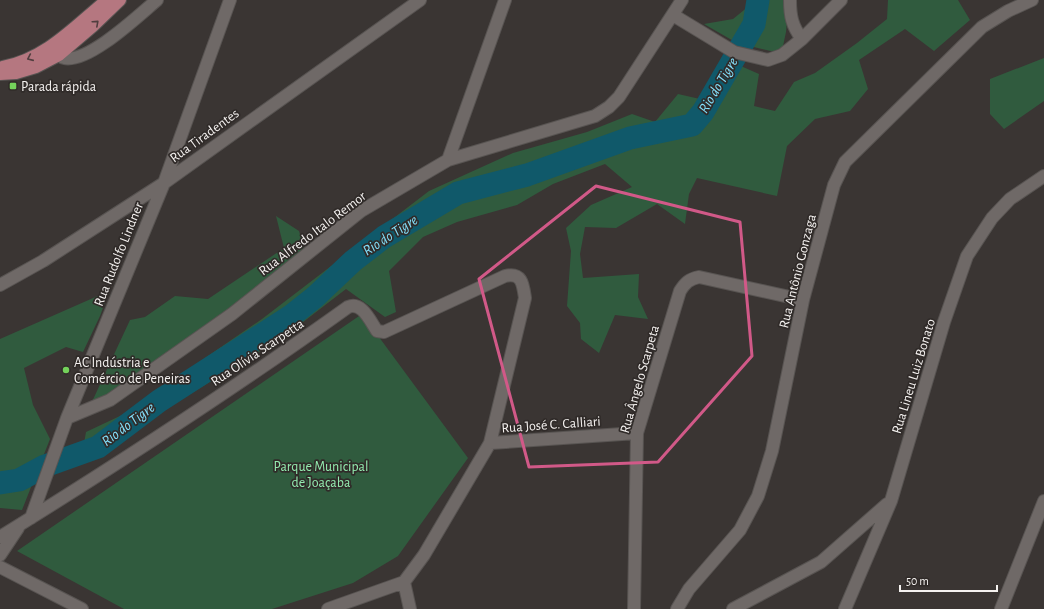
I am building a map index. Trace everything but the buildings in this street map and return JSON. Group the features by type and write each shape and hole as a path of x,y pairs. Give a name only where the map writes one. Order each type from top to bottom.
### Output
{"main road":[{"path":"0,67 17,64 48,49 107,0"},
{"path":"0,74 16,73 36,67 59,55 120,0"},
{"path":"58,42 71,45"},
{"path":"58,42 59,55"}],"street":[{"path":"59,55 64,58 77,57 103,45 157,0"},
{"name":"Rua Rudolfo Lindner","path":"30,518 67,418 164,183 230,0"},
{"name":"Rua Tiradentes","path":"0,285 43,261 164,183 420,0"},
{"path":"448,160 505,0"},
{"name":"Rua Alfredo Italo Remor","path":"67,418 110,400 232,314 361,211 448,160 595,116 609,107 619,97 682,0"},
{"path":"790,0 791,18 795,31 802,39"},
{"path":"673,15 734,52 768,60 782,55 802,39 841,0"},
{"name":"Rua Antônio Gonzaga","path":"677,609 689,589 740,530 758,496 772,451 803,300 834,185 845,162 982,27 1008,11 1032,0"},
{"path":"71,45 94,48 103,45"},
{"name":"Rua Lineu Luiz Bonato","path":"845,609 891,501 944,322 967,256 992,218 1010,199 1044,176"},
{"name":"Rua Olívia Scarpetta","path":"0,537 165,432 348,307 354,305 360,307 377,331 384,332 511,274 517,276 522,281 525,298 490,443"},
{"name":"Rua Ângelo Scarpeta","path":"634,609 637,433 680,292 684,284 690,279 699,277 803,300"},
{"name":"Rua José C. Calliari","path":"490,443 637,433"},
{"path":"328,609 404,582 424,555 490,443"},
{"path":"733,609 820,562 891,501"},
{"path":"1001,609 1044,501"},
{"name":"Rua Olívia Scarpetta","path":"0,555 19,525"},
{"path":"0,567 82,609"},
{"path":"404,582 410,609"}],"highlighted area":[{"path":"596,186 740,222 752,356 658,462 529,467 479,279"}],"green space":[{"path":"750,0 789,0 783,46 775,52 737,43 704,24 733,19 749,6"},
{"path":"888,0 958,0 970,20 934,51 905,29 859,60 868,89 850,111 815,119 787,146 777,196 697,178 689,194 685,224 657,204 616,228 585,227 580,254 583,278 639,274 638,297 648,319 615,315 599,353 581,339 580,323 567,306 571,251 566,228 591,205 632,187 605,164 553,184 517,205 457,222 423,237 389,271 396,312 385,317 346,289 285,336 81,461 86,432 122,415 262,319 429,191 513,153 587,132 632,114 655,122 678,94 700,99 727,60 759,74 754,106 775,111 794,82 815,73 857,43 887,19"},
{"path":"1044,58 1044,101 1004,129 990,114 990,79"},
{"path":"276,216 299,231 305,252 212,327 90,406 130,320 145,317 175,296 208,299 284,248"},
{"path":"109,291 100,316 83,352 66,347 24,368 33,405 50,439 22,510 0,508 0,339"},
{"name":"Parque Municipal de Joaçaba","path":"362,314 468,458 398,556 353,583 272,609 124,609 17,551"}],"waterway":[{"name":"Rio do Tigre","path":"0,483 19,480 45,466 98,447 159,401 291,316 315,297 353,261 384,237 458,193 527,175 630,138 692,125 703,112 754,24 758,0"}],"place":[{"name":"Parada rápida","path":"13,86"},
{"name":"AC Indústria e Comércio de Peneiras","path":"66,370"}]}
